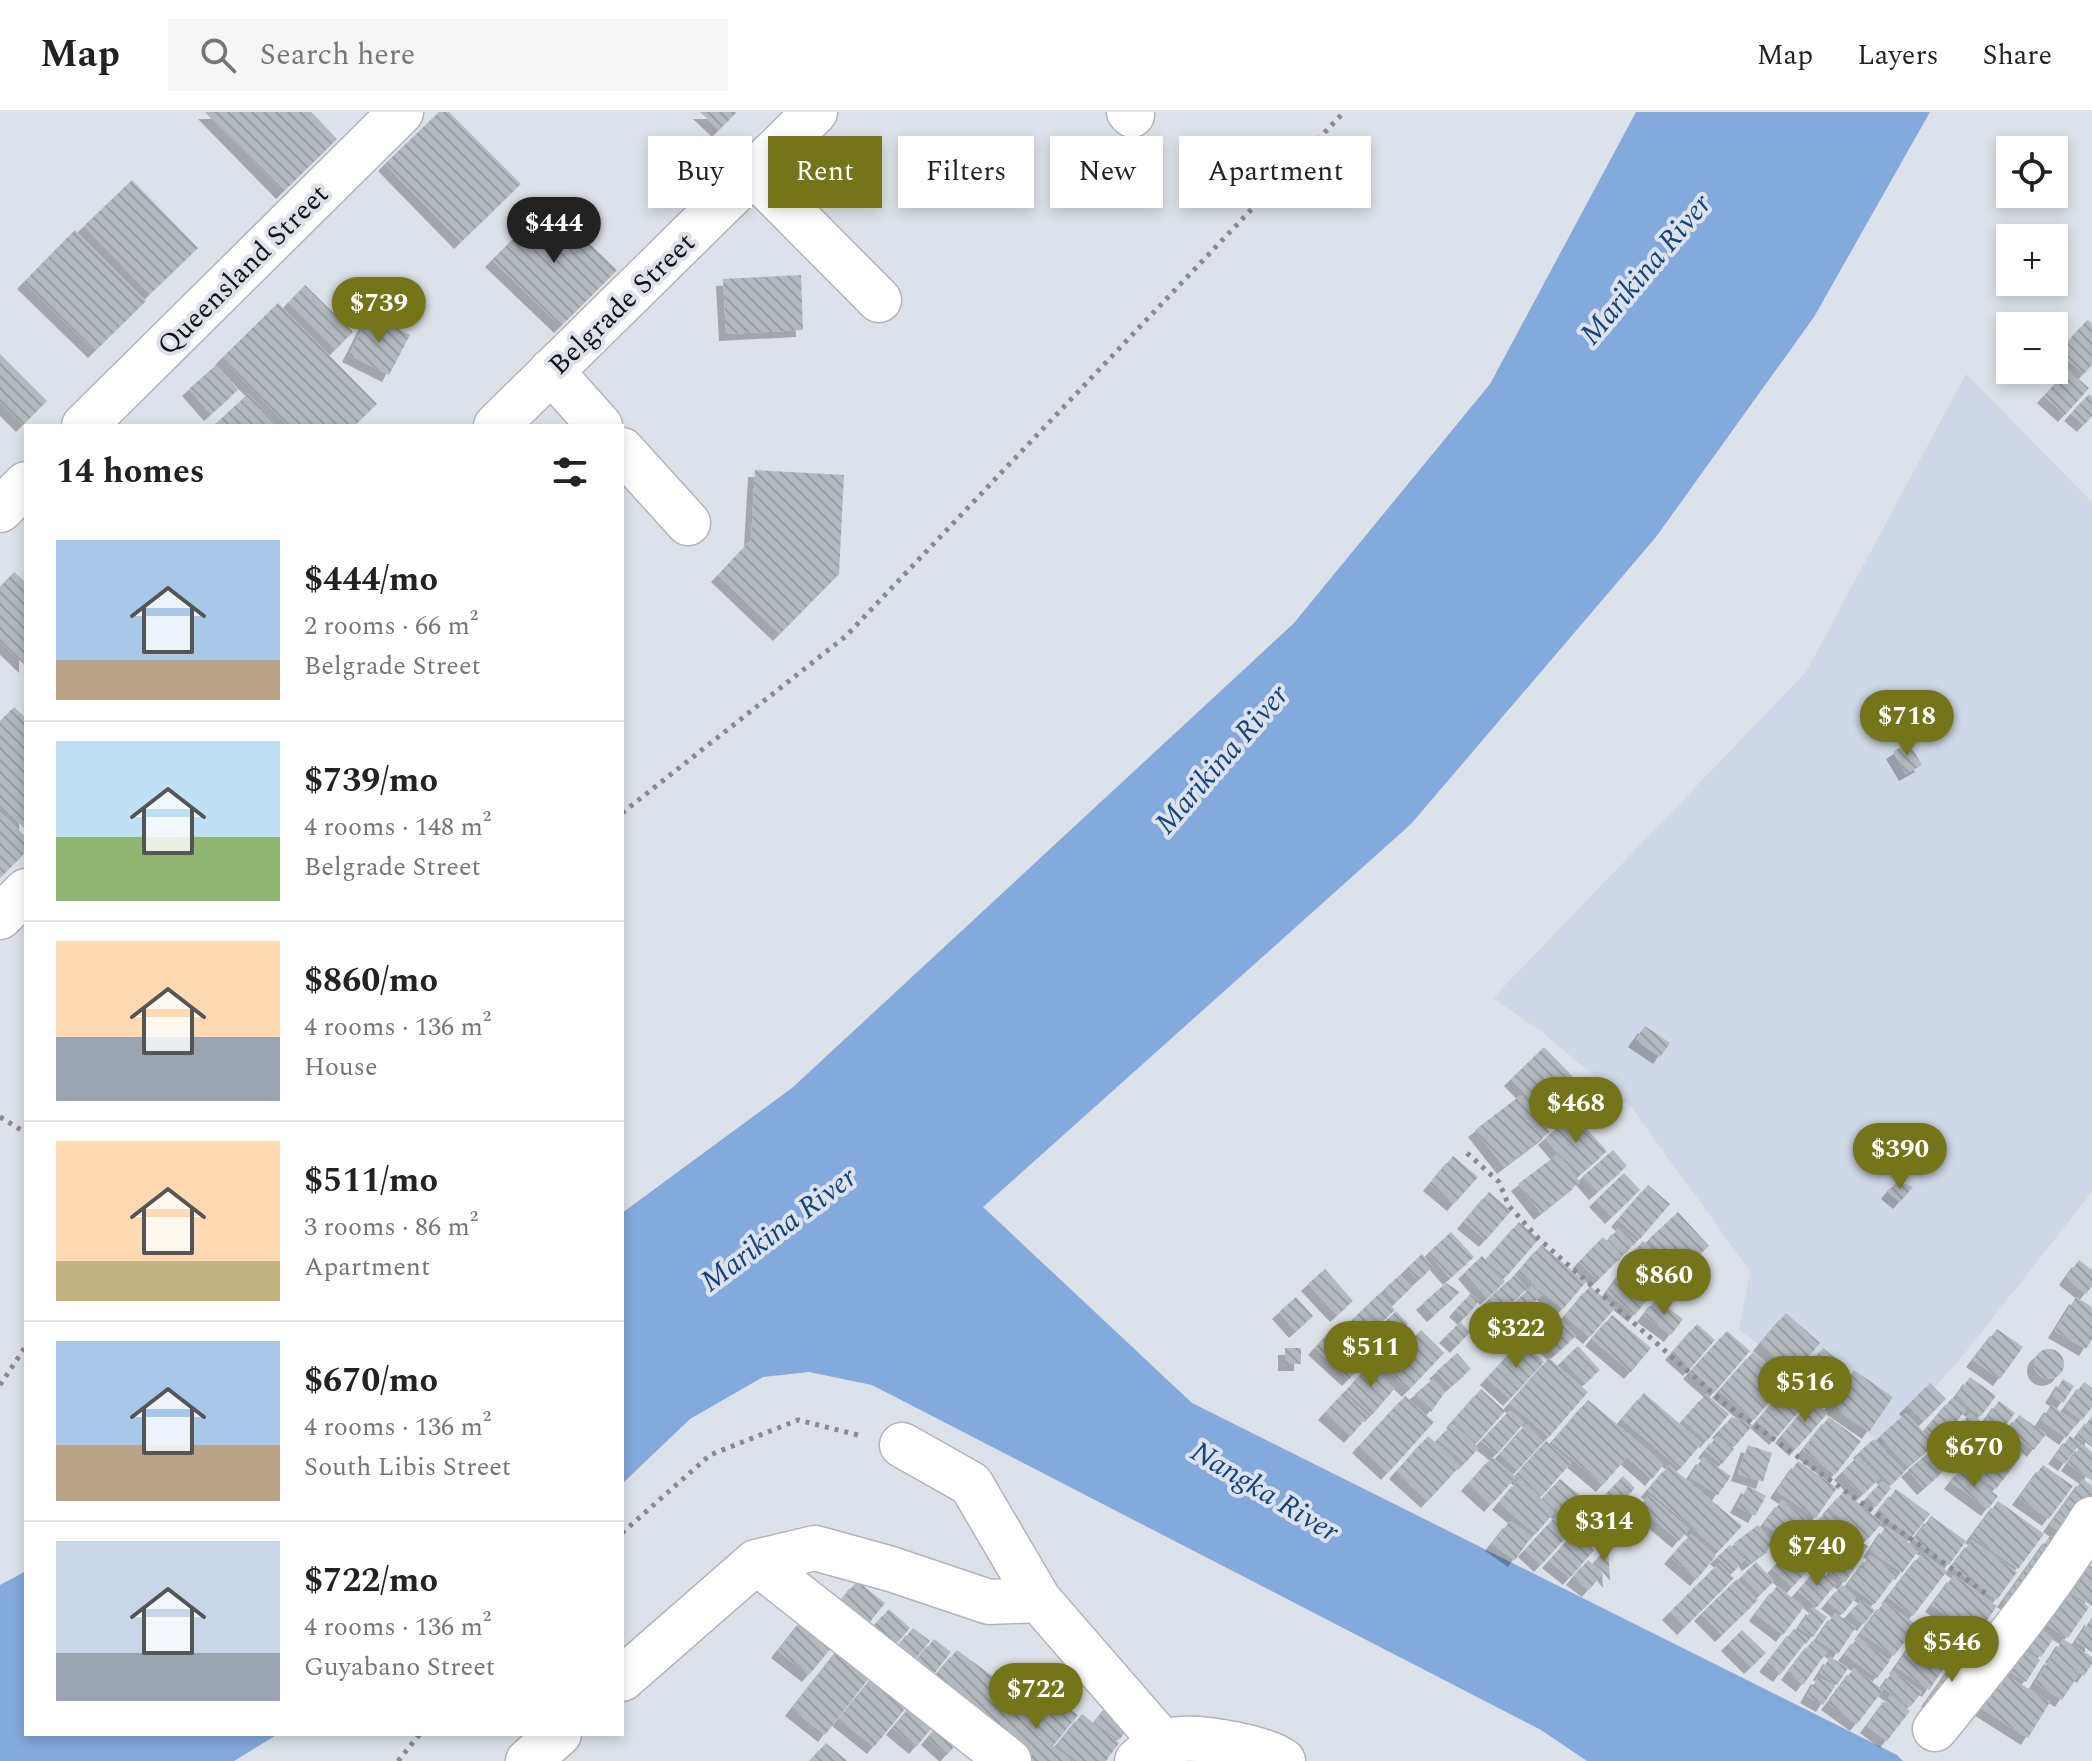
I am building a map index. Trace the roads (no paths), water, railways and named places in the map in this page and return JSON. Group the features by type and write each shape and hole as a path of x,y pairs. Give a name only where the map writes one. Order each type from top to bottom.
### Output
{"street":[{"name":"Queensland Street","path":"86,424 401,112"},
{"name":"Belgrade Street","path":"498,424 815,112"},
{"path":"753,173 879,300"},
{"path":"551,371 598,424"},
{"path":"624,452 688,523"},
{"path":"0,510 24,486"},
{"path":"0,917 24,893"},
{"path":"902,1445 971,1484 1039,1600 1150,1752 1182,1738 1256,1747 1283,1761"},
{"path":"1935,1729 2075,1547 2092,1519"},
{"path":"624,1677 756,1562 815,1548 891,1569 989,1602 1039,1600"},
{"path":"756,1562 1009,1761"},
{"path":"528,1761 557,1736"}],"water":[{"path":"1636,112 1930,112 1814,317 1656,537 1411,824 983,1207 1192,1403 1897,1755 1903,1761 1587,1761 1541,1730 872,1385 809,1372 763,1377 690,1419 624,1482 624,1212 792,1088 1294,623 1490,384"},
{"path":"24,1572 24,1736 275,1736 234,1761 0,1761 0,1585"}],"water label":[{"name":"Marikina River","path":"1645,269"},
{"name":"Marikina River","path":"1221,759"},
{"name":"Marikina River","path":"778,1229"},
{"name":"Nangka River","path":"1265,1491"}]}
